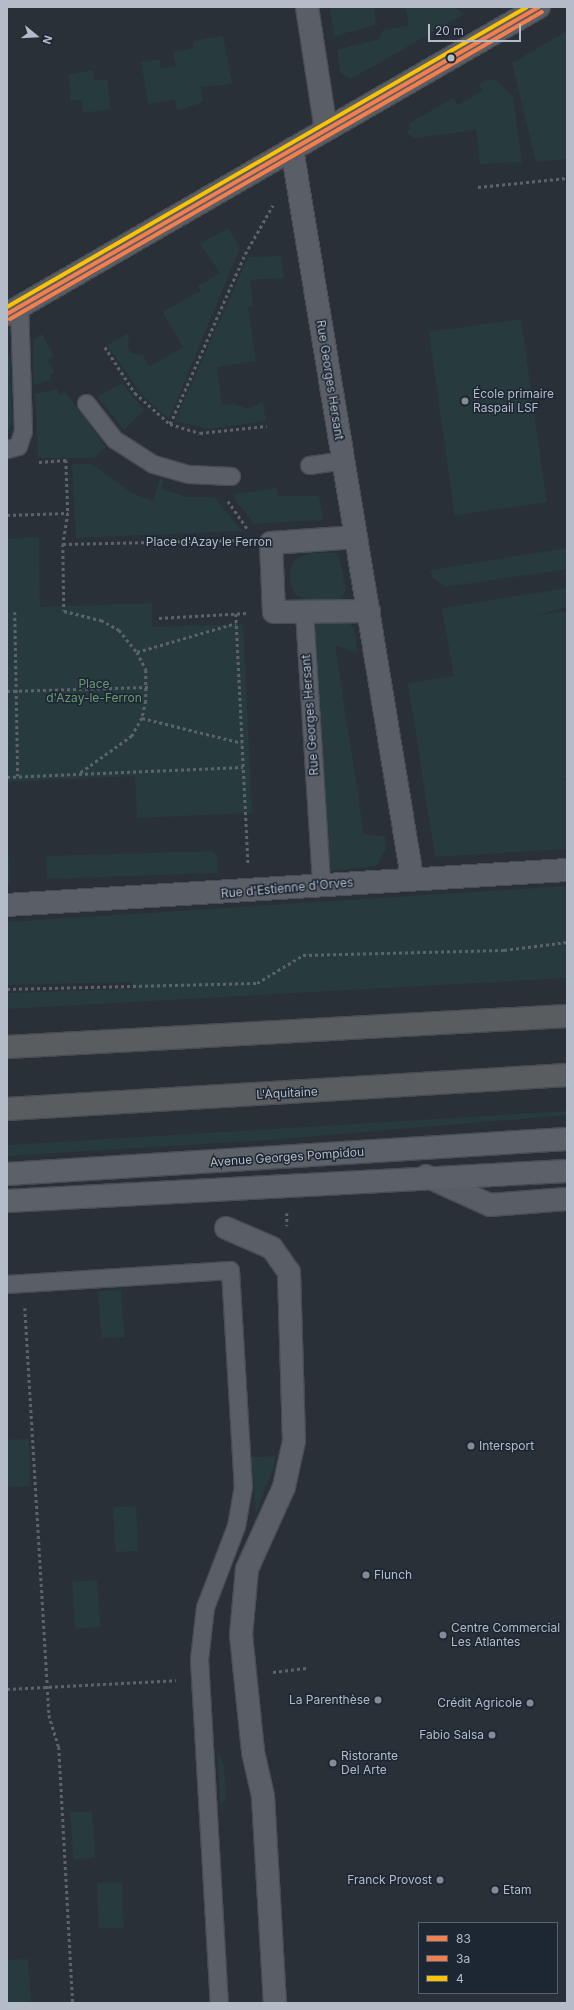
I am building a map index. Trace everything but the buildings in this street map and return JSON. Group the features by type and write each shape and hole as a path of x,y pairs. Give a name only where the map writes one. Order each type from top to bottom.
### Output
{"highway":[{"path":"7,1047 567,1016"},
{"name":"L'Aquitaine","path":"7,1109 567,1075"}],"main road":[{"path":"13,310 539,7"},
{"name":"Avenue Georges Pompidou","path":"7,1174 567,1139"},
{"path":"7,1201 426,1176 567,1171"},
{"path":"426,1176 490,1205 567,1199"}],"street":[{"path":"307,7 326,130"},
{"name":"Rue Georges Hersant","path":"292,149 412,877"},
{"name":"Place d'Azay le Ferron","path":"263,541 356,537"},
{"path":"263,541 274,612 369,611"},
{"name":"Rue d'Estienne d'Orves","path":"7,906 249,892 321,884 412,877 567,870"},
{"path":"226,1228 272,1248 289,1272 294,1441 284,1487 247,1569 241,1635 253,1752 263,1796 275,2003"}],"lane":[{"path":"7,449 18,446 23,431 13,310"},
{"path":"86,403 103,427 127,450 167,469 210,477 231,476"},
{"path":"309,465 344,460"},
{"name":"Rue Georges Hersant","path":"304,611 321,884"},
{"path":"7,1284 230,1270 243,1486 236,1526 205,1607 200,1678 219,2003"}],"path":[{"path":"478,187 567,178"},
{"path":"170,424 245,254 276,201"},
{"path":"105,346 135,393 170,424 200,433 267,426"},
{"path":"39,462 66,460 68,513 63,544 64,611 101,620 119,630 138,652 146,670 148,687 142,718 132,736 117,749 80,774"},
{"path":"210,477 263,541"},
{"path":"7,515 68,513"},
{"name":"Place d'Azay le Ferron","path":"63,544 263,541"},
{"path":"15,612 18,776"},
{"path":"159,618 274,612"},
{"path":"236,614 249,892"},
{"path":"138,652 236,622"},
{"path":"7,691 148,687"},
{"path":"142,718 242,743"},
{"path":"7,777 243,767"},
{"path":"7,989 257,983 304,955 504,950 567,942"},
{"path":"24,1283 48,1687 50,1715 58,1747 73,2003"},
{"path":"245,1674 308,1668"},
{"path":"7,1689 200,1678"}],"green space":[{"path":"330,7 374,7 376,25 334,36"},
{"path":"405,7 453,7 464,14 351,79 341,73 337,50 379,39 383,30 409,25"},
{"path":"567,31 567,159 536,162 512,63"},
{"path":"223,36 232,84 201,87 203,102 177,111 175,99 148,104 141,62 160,59 161,68 176,66 173,52 193,48 193,41"},
{"path":"93,70 94,81 107,79 111,109 83,113 81,100 71,101 68,75"},
{"path":"488,79 497,81 513,97 522,162 480,164 476,130 415,138 408,134 410,123 453,98 458,105 482,91 479,85"},
{"path":"228,228 240,248 169,419 142,395 107,345 129,333 128,348 131,353 143,355 149,367 183,347 163,312 200,291 198,286 220,273 200,244"},
{"path":"281,256 284,278 250,280 253,306 248,307 256,361 217,367 222,405 234,404 249,409 263,401 266,421 209,429 175,421 248,257"},
{"path":"521,319 547,502 455,515 429,332"},
{"path":"42,334 54,356 47,360 55,372 50,375 51,380 34,385 33,340"},
{"path":"10,355 12,424 7,432 7,356"},
{"path":"122,383 144,410 124,430 97,397"},
{"path":"57,389 59,395 65,392 106,447 94,458 38,458 35,394"},
{"path":"72,464 92,464 132,493 153,501 160,478 164,480 161,489 187,497 214,497 242,531 76,538"},
{"path":"277,488 278,496 319,496 323,520 254,524 235,499 234,494"},
{"name":"Place d'Azay-le-Ferron","path":"39,537 40,607 152,603 152,627 243,624 252,813 137,818 135,776 7,782 7,539"},
{"path":"567,548 567,569 446,587 433,578 430,570"},
{"path":"310,553 335,553 339,556 346,590 341,599 310,601 296,595 291,585 290,569 296,559"},
{"path":"567,588 567,607 537,615 567,611 567,778 560,779 567,781 567,849 435,857 408,683 454,676 442,608"},
{"path":"346,619 354,629 358,654 335,645 364,834 385,837 386,849 376,866 327,871 313,624 317,620"},
{"path":"212,851 217,856 218,873 47,879 46,856"},
{"path":"7,857 9,857 10,885 7,885"},
{"path":"567,886 567,978 7,1009 7,993 133,989 131,982 7,985 7,922"},
{"path":"567,1111 567,1115 270,1140 7,1156 7,1145"},
{"path":"121,1290 124,1337 101,1338 98,1292"},
{"path":"7,1439 29,1439 30,1486 8,1486"},
{"path":"275,1456 274,1466 256,1513 251,1457"},
{"path":"136,1506 138,1551 115,1552 113,1507"},
{"path":"97,1580 100,1627 75,1629 72,1582"},
{"path":"218,1750 224,1765 226,1801 220,1802"},
{"path":"92,1811 95,1858 73,1859 70,1813"},
{"path":"122,1882 124,1928 99,1929 97,1883"},
{"path":"28,1959 31,2003 7,2003 7,1960"}],"transit line":[{"name":"4","path":"7,307 527,7"},
{"name":"83","path":"7,314 539,7"},
{"name":"3a","path":"10,319 542,12"}],"place":[{"name":"École primaire Raspail LSF","path":"465,401"},
{"name":"Intersport","path":"471,1446"},
{"name":"Flunch","path":"366,1575"},
{"name":"Centre Commercial Les Atlantes","path":"443,1635"},
{"name":"La Parenthèse","path":"378,1700"},
{"name":"Crédit Agricole","path":"530,1703"},
{"name":"Fabio Salsa","path":"492,1735"},
{"name":"Ristorante Del Arte","path":"333,1763"},
{"name":"Franck Provost","path":"440,1880"},
{"name":"Etam","path":"495,1890"}]}
